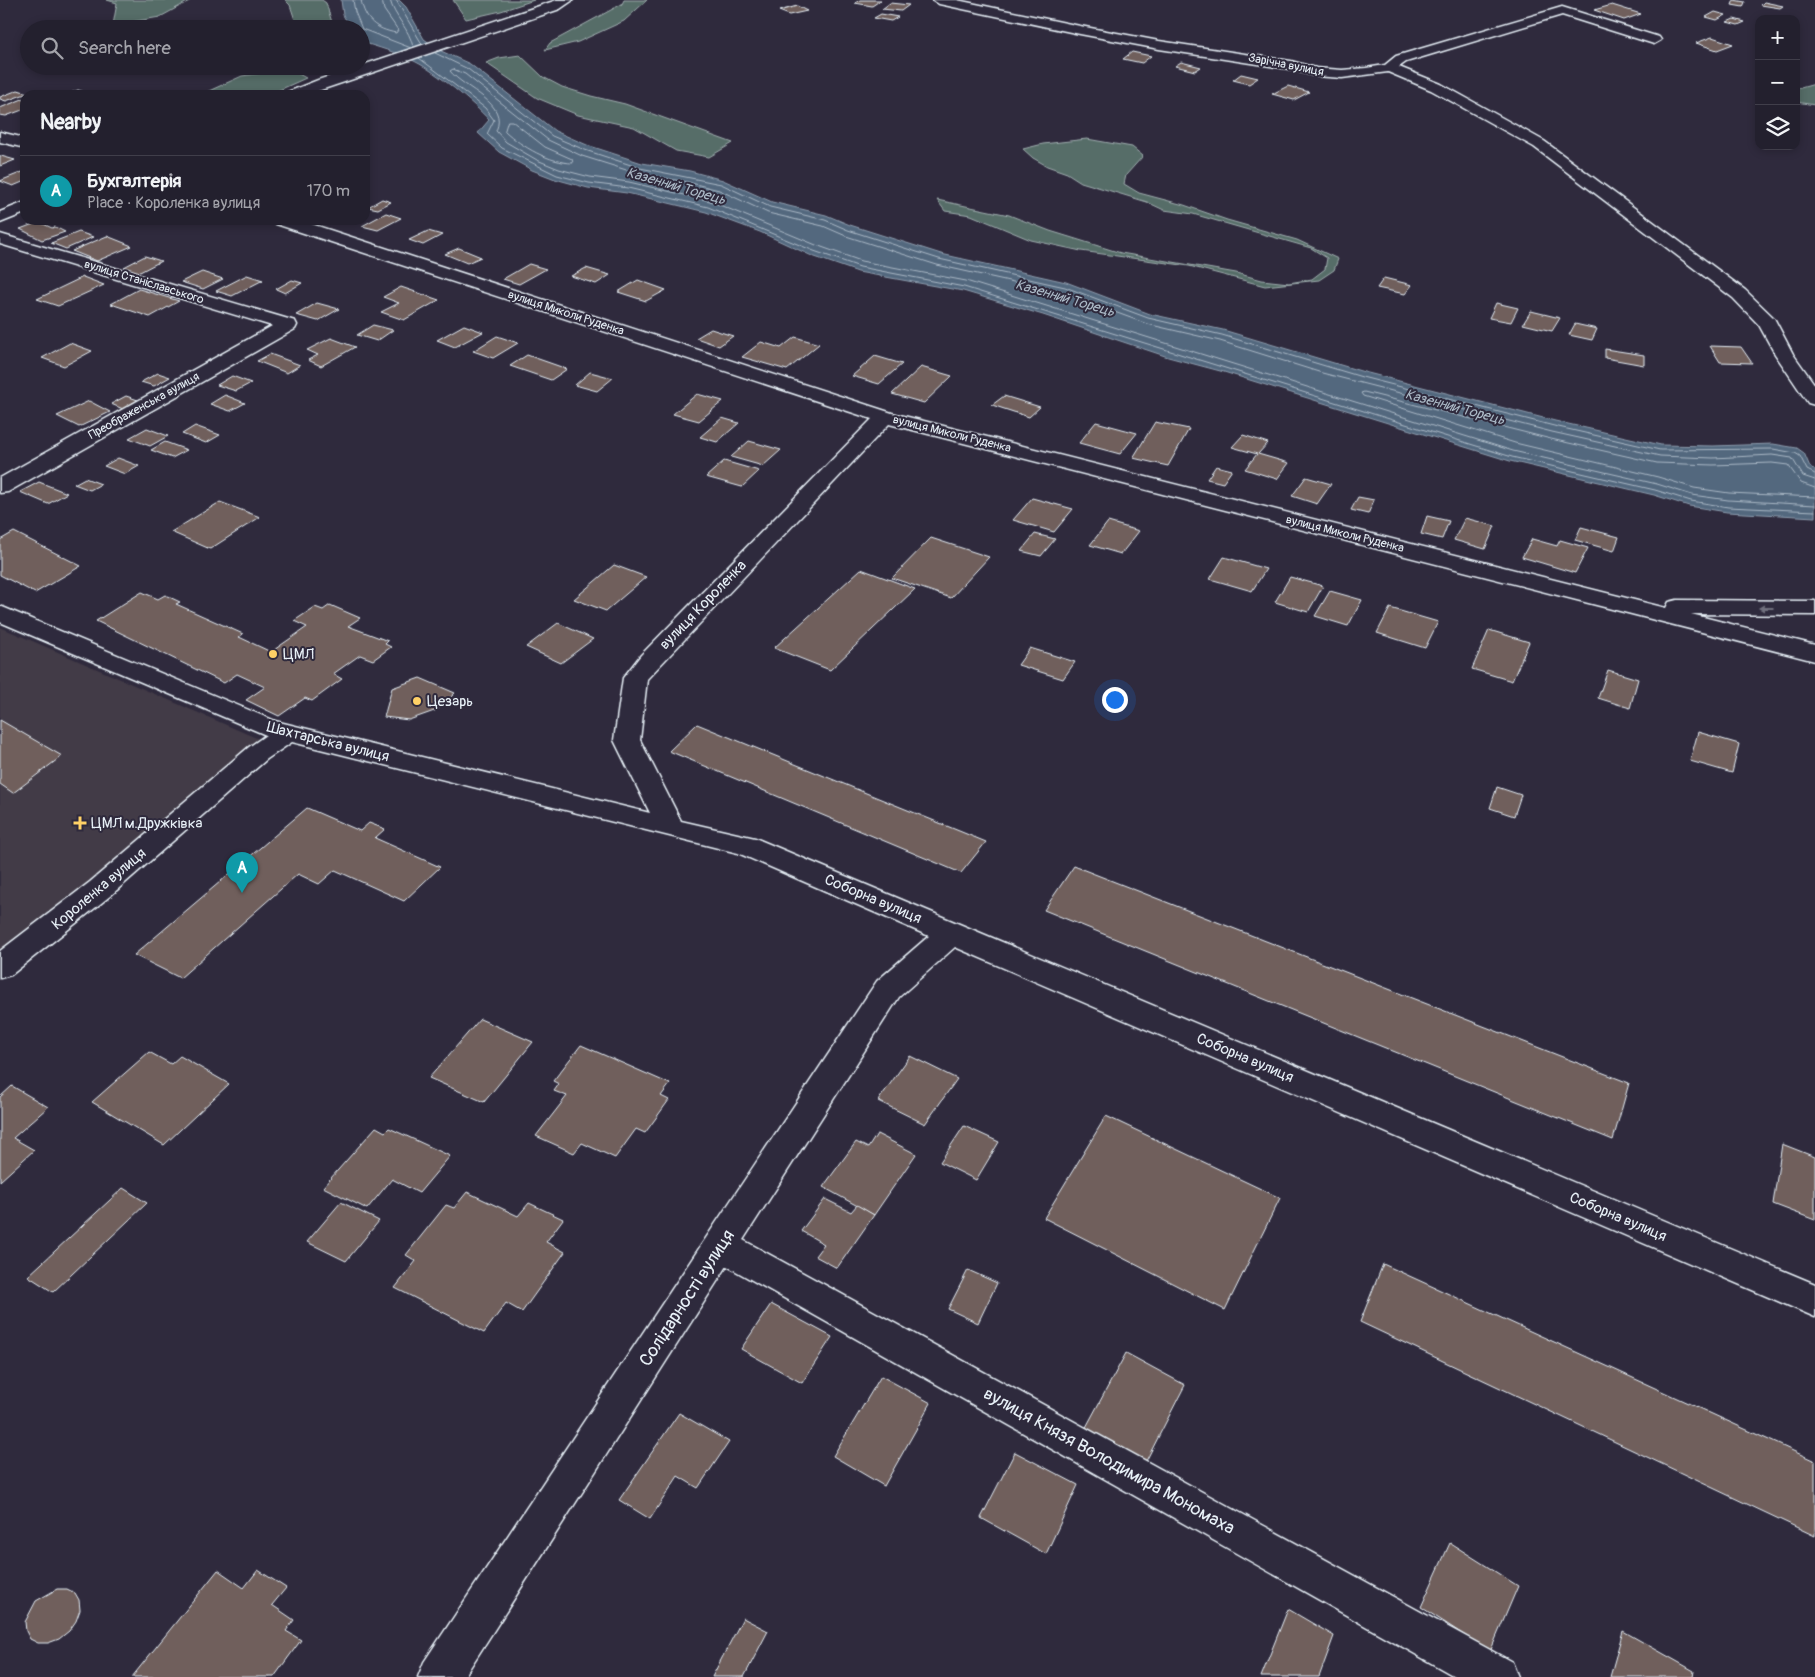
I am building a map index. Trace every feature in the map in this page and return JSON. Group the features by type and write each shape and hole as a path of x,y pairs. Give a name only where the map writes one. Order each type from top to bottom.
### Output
{"street":[{"path":"370,67 555,6 566,0"},
{"name":"Зарічна вулиця","path":"939,0 1158,45 1291,65 1315,72 1342,74 1389,68 1401,59 1562,11 1578,2"},
{"path":"1562,11 1654,40"},
{"path":"1389,68 1436,87 1538,144 1739,294 1767,322 1784,354 1815,399"},
{"path":"306,90 347,75"},
{"path":"0,137 20,142"},
{"path":"0,218 20,209"},
{"name":"вулиця Миколи Руденка","path":"297,225 885,417 1815,653"},
{"name":"вулиця Станіславського","path":"0,239 288,325"},
{"name":"Преображенська вулиця","path":"0,487 288,325"},
{"name":"вулиця Короленка","path":"671,828 627,740 635,678 656,652 885,417"},
{"name":"вулиця Миколи Руденка","path":"1634,607 1815,608"},
{"name":"Шахтарська вулиця","path":"0,613 268,727 671,828"},
{"name":"Короленка вулиця","path":"0,967 70,914 258,753 288,732"},
{"name":"Соборна вулиця","path":"671,828 745,845 1815,1300"},
{"name":"Солідарності вулиця","path":"439,1677 888,989 952,933"},
{"name":"вулиця Князя Володимира Мономаха","path":"721,1245 1498,1677"}],"shaded area":[{"name":"ЦМЛ м.Дружківка","path":"0,627 261,740 0,952"}],"green space":[{"path":"107,0 191,0 160,17 142,20 114,20 117,3"},
{"path":"285,0 322,0 326,3 331,20 295,20 290,5"},
{"path":"453,0 534,0 501,11 466,19"},
{"path":"624,0 647,0 624,21 578,42 545,50 550,43 622,4"},
{"path":"520,55 543,77 562,87 625,104 733,143 709,157 676,151 634,127 578,115 537,98 486,63 499,58"},
{"path":"300,75 306,78 279,90 211,90 242,76"},
{"path":"1815,84 1815,105 1800,103 1800,88"},
{"path":"1087,139 1132,147 1143,156 1126,175 1124,184 1139,193 1297,240 1338,259 1334,270 1319,280 1265,286 1189,266 1081,251 1031,240 971,215 945,211 937,200 1009,215 1050,231 1121,253 1236,273 1262,280 1289,283 1312,279 1325,269 1327,258 1311,248 1193,214 1164,210 1147,202 1081,182 1067,173 1047,166 1033,158 1023,149 1043,144"}],"water":[{"name":"Казенний Торець","path":"341,0 399,0 406,7 424,39 441,51 470,64 555,131 587,145 642,163 690,171 723,180 772,202 826,215 850,225 941,254 1066,282 1150,314 1223,330 1364,372 1555,421 1661,445 1773,444 1797,448 1804,453 1810,467 1815,470 1815,517 1727,512 1689,506 1654,495 1510,461 1224,372 1168,357 1043,315 963,291 858,272 812,256 760,232 706,212 627,193 588,188 555,179 532,170 499,152 478,133 489,120 465,97 434,73 410,59 370,45 370,20 346,20 343,15"}],"building":[{"path":"860,0 881,0 872,6 855,3"},
{"path":"1734,0 1745,2 1743,7 1732,5"},
{"path":"1764,2 1783,6 1780,8 1761,5"},
{"path":"890,3 909,5 901,11 882,9"},
{"path":"1612,5 1641,14 1624,20 1594,10"},
{"path":"797,6 807,11 789,15 779,11"},
{"path":"1715,12 1726,15 1717,20 1706,17"},
{"path":"881,14 898,17 891,21 874,18"},
{"path":"1734,19 1745,22 1738,25 1727,22"},
{"path":"1712,37 1733,44 1717,50 1696,43"},
{"path":"1132,52 1151,56 1142,63 1123,59"},
{"path":"1181,62 1201,67 1195,71 1175,66"},
{"path":"1241,74 1258,78 1249,84 1233,80"},
{"path":"1288,86 1309,92 1294,100 1272,94"},
{"path":"20,91 20,96 6,101 0,99 0,97"},
{"path":"20,100 20,111 6,116 0,115 0,108"},
{"path":"1,156 15,160 0,166"},
{"path":"20,173 20,183 13,186 0,181"},
{"path":"382,199 391,202 378,209 370,206"},
{"path":"386,213 401,218 378,230 362,226 370,225 370,222"},
{"path":"31,225 46,225 65,232 42,240 20,229"},
{"path":"428,231 442,235 423,245 409,240"},
{"path":"79,232 93,237 66,249 51,243"},
{"path":"107,236 132,246 97,261 72,251"},
{"path":"459,248 481,257 467,263 445,254"},
{"path":"145,256 161,261 140,272 124,267"},
{"path":"529,264 546,269 519,284 503,279"},
{"path":"586,268 610,275 596,284 571,276"},
{"path":"202,272 223,279 203,289 181,282"},
{"path":"247,275 263,280 232,296 216,291"},
{"path":"83,277 104,285 58,306 37,299"},
{"path":"1384,278 1412,285 1405,294 1377,288"},
{"path":"292,280 302,283 285,293 276,289"},
{"path":"638,280 666,290 646,301 618,292"},
{"path":"401,287 439,300 404,320 381,312 399,303 383,297"},
{"path":"139,289 179,301 150,317 111,304"},
{"path":"317,303 339,309 318,321 296,315"},
{"path":"1496,303 1518,308 1511,322 1489,318"},
{"path":"1531,311 1560,318 1552,331 1523,324"},
{"path":"1575,324 1597,329 1592,340 1569,335"},
{"path":"373,325 393,330 377,341 357,335"},
{"path":"464,325 483,332 455,347 437,340"},
{"path":"711,329 733,336 719,346 696,338"},
{"path":"497,336 518,343 493,358 473,351"},
{"path":"795,337 819,344 787,370 742,357 761,342 781,348"},
{"path":"331,338 355,347 321,366 308,360 318,355 307,350"},
{"path":"70,343 92,351 64,366 42,358"},
{"path":"1710,346 1741,347 1752,363 1720,362"},
{"path":"1605,349 1644,355 1644,365 1605,358"},
{"path":"270,354 300,365 287,373 257,361"},
{"path":"527,355 567,369 551,380 510,366"},
{"path":"875,356 902,364 879,384 852,376"},
{"path":"921,367 952,376 924,403 892,394"},
{"path":"590,372 613,378 597,391 575,385"},
{"path":"158,373 170,377 154,386 141,382"},
{"path":"232,376 251,383 236,391 217,385"},
{"path":"697,394 723,401 699,421 673,414"},
{"path":"225,395 245,403 230,411 210,404"},
{"path":"126,396 138,400 123,409 111,404"},
{"path":"1004,396 1040,407 1029,417 992,405"},
{"path":"89,401 110,412 79,427 57,416"},
{"path":"722,418 739,423 717,442 700,437"},
{"path":"1096,422 1137,433 1120,454 1079,443"},
{"path":"1155,422 1189,429 1168,466 1133,458"},
{"path":"195,426 220,435 206,443 182,434"},
{"path":"147,428 168,436 150,446 129,438"},
{"path":"1243,435 1268,443 1258,454 1289,463 1277,479 1245,469 1257,454 1232,447"},
{"path":"749,441 781,450 763,466 731,457"},
{"path":"165,442 187,450 172,458 151,450"},
{"path":"118,458 139,466 125,474 104,466"},
{"path":"724,461 759,471 742,487 706,477"},
{"path":"1216,466 1232,470 1223,483 1207,479"},
{"path":"1306,477 1331,484 1317,504 1292,496"},
{"path":"85,478 101,484 90,490 74,484"},
{"path":"39,482 67,493 48,504 20,492"},
{"path":"1358,497 1374,500 1368,514 1351,510"},
{"path":"1032,498 1073,509 1054,532 1013,520"},
{"path":"220,502 260,517 210,549 171,532"},
{"path":"1427,516 1449,521 1442,539 1421,534"},
{"path":"1465,518 1495,526 1485,549 1454,540"},
{"path":"1108,522 1139,531 1121,554 1090,545"},
{"path":"1581,527 1619,537 1614,551 1575,540"},
{"path":"14,532 81,566 35,593 0,575 0,540"},
{"path":"1035,534 1055,539 1041,556 1021,551"},
{"path":"931,538 989,557 951,598 892,578"},
{"path":"1532,539 1557,546 1560,540 1588,548 1575,573 1522,557"},
{"path":"1224,557 1266,569 1252,591 1210,579"},
{"path":"614,565 646,577 606,611 574,599"},
{"path":"861,569 915,589 830,670 774,648"},
{"path":"1290,577 1323,586 1308,612 1275,602"},
{"path":"1330,591 1362,600 1348,626 1315,616"},
{"name":"ЦМЛ","path":"142,592 158,599 165,595 180,602 176,604 243,634 239,637 271,652 307,627 294,621 315,607 323,610 330,605 360,618 348,626 388,641 385,644 391,647 373,660 360,655 333,674 342,679 312,701 305,698 279,716 246,700 265,687 237,674 224,683 96,621"},
{"path":"1390,608 1438,622 1425,648 1377,633"},
{"path":"558,623 593,639 561,663 526,647"},
{"path":"1489,630 1529,642 1512,681 1472,669"},
{"path":"1030,648 1075,662 1063,679 1018,665"},
{"path":"1608,670 1638,679 1630,708 1598,698"},
{"name":"Цезарь","path":"420,678 455,693 437,710 409,720 384,717 392,688"},
{"path":"0,720 62,756 13,793 0,784"},
{"path":"697,724 986,842 961,873 669,751"},
{"path":"1698,732 1739,744 1732,773 1690,761"},
{"path":"1497,787 1521,795 1514,816 1490,808"},
{"path":"307,808 360,831 369,823 385,829 375,838 440,867 404,901 335,870 319,884 298,874 180,978 134,955"},
{"path":"1074,866 1629,1083 1613,1140 1044,910"},
{"path":"480,1019 533,1042 484,1102 429,1078"},
{"path":"581,1045 670,1084 661,1096 669,1100 645,1133 636,1129 615,1158 582,1143 574,1153 536,1136 567,1096 554,1091 559,1084 553,1081"},
{"path":"149,1052 171,1064 180,1056 229,1084 164,1145 92,1102"},
{"path":"910,1056 957,1079 925,1124 878,1101"},
{"path":"12,1086 48,1107 13,1138 34,1150 0,1181 0,1097"},
{"path":"1106,1116 1280,1198 1225,1310 1044,1218"},
{"path":"964,1126 999,1142 976,1180 940,1162"},
{"path":"376,1127 385,1132 389,1128 450,1156 419,1193 392,1179 367,1209 323,1187"},
{"path":"877,1134 916,1154 874,1215 823,1187 856,1142 868,1148"},
{"path":"1782,1144 1815,1157 1815,1220 1773,1204"},
{"path":"123,1188 147,1203 53,1292 28,1276"},
{"path":"467,1192 518,1216 529,1203 563,1219 546,1242 565,1252 522,1312 506,1303 484,1333 395,1288 416,1261 406,1255 446,1205 454,1208"},
{"path":"825,1199 851,1212 857,1205 874,1215 837,1268 815,1256 824,1244 801,1231"},
{"path":"341,1202 379,1221 346,1261 307,1242"},
{"path":"1383,1264 1815,1461 1815,1536 1360,1322"},
{"path":"968,1270 997,1283 978,1323 948,1309"},
{"path":"771,1304 832,1337 802,1383 741,1349"},
{"path":"1126,1353 1185,1385 1144,1465 1084,1431"},
{"path":"881,1376 931,1403 884,1486 833,1456"},
{"path":"679,1413 729,1442 698,1488 678,1476 650,1519 619,1500"},
{"path":"1015,1452 1078,1485 1046,1554 981,1518"},
{"path":"1450,1543 1518,1586 1490,1652 1421,1607"},
{"path":"218,1570 244,1588 258,1570 286,1588 272,1605 294,1620 286,1631 301,1640 274,1677 132,1677"},
{"path":"57,1589 67,1589 75,1593 79,1600 80,1610 76,1621 69,1631 59,1639 48,1643 38,1643 30,1639 26,1631 25,1622 36,1601"},
{"path":"1288,1609 1334,1636 1319,1677 1261,1677"},
{"path":"743,1618 768,1631 744,1677 712,1677"},
{"path":"1623,1631 1694,1671 1693,1677 1610,1677"}],"place":[{"name":"ЦМЛ","path":"273,654"},
{"name":"Цезарь","path":"417,701"},
{"name":"ЦМЛ м.Дружківка","path":"80,823"},
{"name":"Бухгалтерія","path":"242,893"}]}
